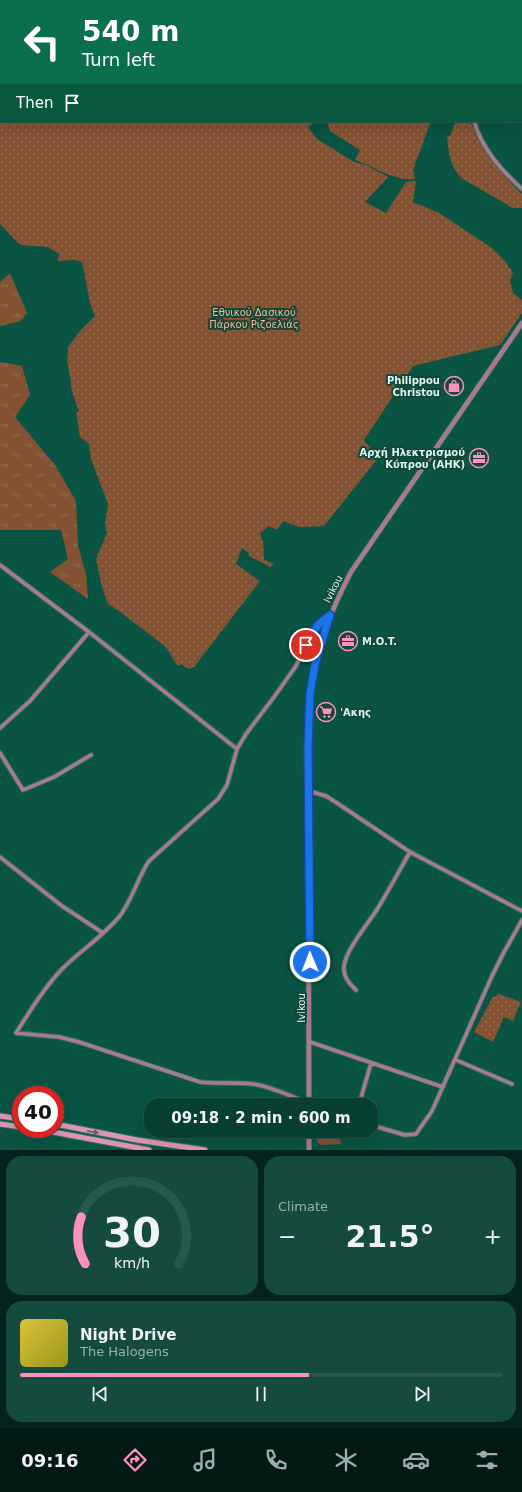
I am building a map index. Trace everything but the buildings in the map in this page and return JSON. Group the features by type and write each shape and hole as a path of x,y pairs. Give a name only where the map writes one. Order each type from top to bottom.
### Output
{"main road":[{"path":"0,1116 12,1118"},
{"path":"0,1124 12,1126"},
{"path":"64,1126 138,1140 205,1150"},
{"path":"64,1134 149,1150"}],"street":[{"path":"474,122 482,141 492,158 505,174 522,189"},
{"name":"Ivikou","path":"311,1098 309,791 310,694 315,664 330,615 338,597 360,558 522,323"},
{"path":"0,565 89,632 237,749"},
{"path":"297,1098 265,1086 200,1082 59,1037 16,1033 44,990 63,968 119,917 130,899 142,871 149,861 218,799 227,785 237,749 246,734 274,698 296,666 311,634 318,625 330,615"},
{"path":"0,728 30,701 89,632"},
{"path":"0,753 23,790 54,777 91,755"},
{"path":"309,791 326,796 338,802 410,852 522,911"},
{"path":"356,990 350,985 345,976 344,966 349,953 377,909 410,852"},
{"path":"0,857 62,906 103,933"},
{"path":"378,1127 405,1135 416,1134 432,1111 499,961 522,920"},
{"path":"310,1042 444,1087"},
{"path":"456,1060 512,1084"},
{"path":"361,1098 371,1063"},
{"path":"309,1138 309,1150"}],"green space":[{"name":"Εθνικού Δασικού Πάρκου Ριζοελιάς","path":"0,122 314,122 308,127 317,139 354,162 366,165 388,177 365,202 386,213 406,182 416,181 413,202 439,213 492,248 505,261 513,273 510,280 513,293 522,300 522,313 500,345 413,366 364,440 378,458 324,526 299,527 283,521 277,530 269,526 260,533 263,542 264,560 274,564 270,567 249,556 248,552 242,548 236,564 260,581 194,667 189,669 181,664 179,666 176,664 166,647 108,604 102,587 96,559 107,533 105,524 108,504 91,459 89,444 80,437 76,412 79,412 71,388 67,361 68,347 80,331 95,316 90,303 82,262 74,260 58,261 59,254 48,247 21,245 0,224"},
{"path":"327,122 431,122 413,170 415,179 391,176 355,160 360,150 330,131"},
{"path":"456,122 471,122 493,160 506,178 522,194 522,208 513,208 461,178 454,168 450,158 447,135 450,136"},
{"path":"10,273 27,313 21,321 0,326 0,282"},
{"path":"0,362 22,366 30,395 15,417 55,465 76,501 78,546 86,574 88,599 50,572 68,559 61,530 0,530"},
{"path":"499,994 521,1002 513,1021 504,1017 493,1042 474,1032 492,998"},
{"path":"340,1138 341,1144 320,1145 316,1139"}],"place":[{"name":"Philippou Christou","path":"454,386"},
{"name":"Αρχή Ηλεκτρισμού Κύπρου (ΑΗΚ)","path":"479,458"},
{"name":"M.O.T.","path":"348,641"},
{"name":"'Ακης","path":"326,712"}],"route":[{"path":"306,645 311,634 318,625 330,615 315,664 310,694 308,747 310,962"}]}
